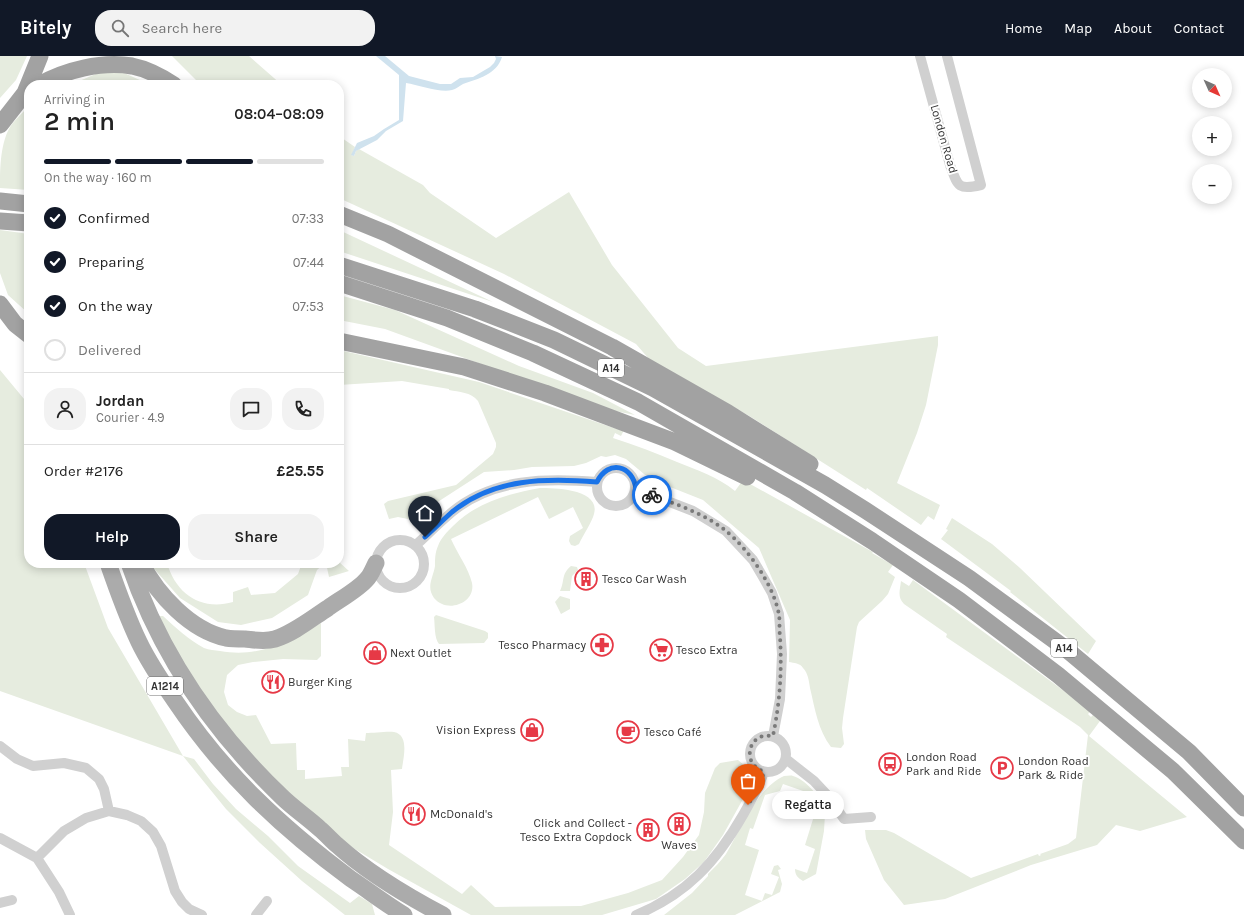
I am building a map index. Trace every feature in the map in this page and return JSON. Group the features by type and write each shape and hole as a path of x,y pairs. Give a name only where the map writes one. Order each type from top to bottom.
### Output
{"highway":[{"path":"34,80 40,56"},
{"path":"48,80 72,71 126,61 166,80"},
{"path":"1,122 24,97"},
{"path":"0,201 24,203"},
{"name":"A14","path":"344,216 388,234 612,347 728,413 829,476 865,510"},
{"path":"0,221 24,223"},
{"name":"A14","path":"344,267 475,309 554,340 653,388 865,510 969,578 1066,649 1189,752 1244,808"},
{"name":"A14","path":"344,285 447,318 540,357 638,402 795,492 872,541 958,600 1058,675 1173,771 1244,841"},
{"path":"2,310 24,332"},
{"name":"A14","path":"344,342 464,366 675,442 758,482 795,492"}],"main road":[{"path":"144,568 160,591 179,611 195,624 226,638 262,641 283,636 293,631 327,608 365,582 372,573 376,563"},
{"name":"A1214","path":"110,568 139,642 158,676 192,727 222,763 250,794 318,855 388,906 404,915"},
{"name":"A1214","path":"131,568 137,587 161,640 183,679 222,732 245,760 281,797 338,846 368,869 411,897 443,915"}],"street":[{"name":"London Road","path":"920,56 954,175 959,184 964,188 981,185 947,56"},
{"path":"617,468 624,469 632,475 635,481 636,489 634,496 626,504 618,507 611,506 603,501 599,496 597,482 605,471 617,468"},
{"path":"416,545 453,511 473,499 494,490 520,482 543,480 597,482"},
{"path":"636,489 693,511 726,530 753,560 763,576 772,593 779,614 782,654 780,699 773,736"},
{"path":"393,540 409,541 416,545 421,551 424,566 422,573 413,584 398,588 384,582 379,577 376,570 376,563 382,547 393,540"},
{"path":"764,736 773,736 778,738 783,743 786,749 786,759 784,763 776,770 764,772 753,764 750,757 750,749 758,739 764,736"},
{"path":"0,746 17,759 33,766 64,763 86,768 99,779 104,789 109,811"},
{"path":"786,759 814,781 828,796 844,818 872,817"},
{"path":"636,915 660,904 673,895 699,876 714,860 729,840 759,786 764,772"},
{"path":"37,858 64,831 86,818 109,811 127,815 141,821 153,832 161,846 175,891 187,912 202,915"},
{"path":"0,838 37,858 59,892 70,915"},
{"path":"0,903 12,900"},
{"path":"256,915 268,901"}],"shaded area":[{"path":"0,56 27,56 16,80 0,98"},
{"path":"172,56 249,56 276,80 196,80"},
{"path":"122,72 140,80 82,80 98,73"},
{"path":"24,111 24,190 0,188 3,147 5,138 12,124"},
{"path":"344,139 355,147 352,155 354,156 356,151 359,149 423,185 430,193 496,238 569,192 612,265 678,348 706,366 938,336 938,345 926,405 917,433 897,483 940,505 934,520 928,516 921,525 867,488 866,490 751,417 649,359 636,344 504,274 344,200"},
{"path":"0,230 24,233 24,309 8,295 0,273"},
{"path":"344,232 493,302 344,253"},
{"path":"344,296 395,310 519,366 593,393 635,415 605,409 385,329 344,321"},
{"path":"344,351 479,382 614,428 624,430 621,436 615,433 613,438 700,471 722,482 735,491 743,480 873,552 872,553 893,565 888,572 895,577 888,594 859,622 857,627 843,718 842,728 844,744 841,748 831,747 823,734 806,672 802,666 789,662 790,620 759,548 703,500 650,479 626,459 615,455 606,457 601,456 586,463 574,466 532,467 484,472 433,505 413,520 398,517 389,519 384,504 388,501 456,485 493,454 496,447 496,443 478,401 475,398 468,394 449,389 402,381 344,385"},
{"path":"0,370 24,399 24,568 86,568 108,628 183,756 0,691"},
{"path":"540,488 566,490 584,495 591,499 594,506 594,514 579,544 575,546 571,545 569,541 570,536 583,528 573,507 549,519 538,497 451,539 468,572 472,583 472,590 470,596 465,601 453,606 440,603 434,598 430,590 430,586 437,549 444,535 462,518 483,505 505,496"},
{"path":"952,518 992,544 1020,568 1096,641 1088,654 1010,592 1011,591 941,539 948,530 946,529"},
{"path":"344,566 349,571 329,577 327,568 344,568"},
{"path":"571,566 577,567 578,570 572,576 570,591 560,591 564,575"},
{"path":"153,568 169,568 177,583 191,598 210,604 221,604 233,602 233,592 248,587 251,595 275,593 298,574 300,568 319,568 317,570 308,595 272,618 241,625 218,622 180,598"},
{"path":"913,580 1079,702 1090,712 1088,714 1091,717 1093,715 1100,721 1089,736 1187,817 1140,831 1116,825 1097,845 1031,865 945,899 904,905 884,880 866,839 865,830 886,830 894,833 971,878 1038,854 1039,856 1041,855 1040,854 1068,844 1076,838 1088,735 1080,727 946,637 947,634 904,604 900,599 901,581 909,586"},
{"path":"560,596 570,599 570,609 561,614 555,602"},
{"path":"436,615 485,631 488,633 488,638 484,643 439,644 435,631 434,617"},
{"path":"158,616 163,616 188,638 204,648 234,653 273,647 321,623 321,656 317,660 283,659 238,665 227,675 224,692 228,705 237,712 247,716 256,715 271,744 296,743 297,770 305,770 305,779 342,776 341,767 349,767 348,739 365,741 366,733 394,732 399,734 404,742 404,754 402,769 391,770 393,812 389,845 462,894 471,885 495,907 581,906 628,893 662,880 683,857 699,835 704,812 705,793 715,768 720,763 738,760 744,765 749,775 743,799 723,835 704,862 685,879 656,899 602,915 471,915 388,869 340,840 281,790 191,684"},
{"path":"183,756 194,759 213,784 236,809 268,836 298,866 350,903 359,896 372,904 375,915 345,915 302,881 260,843 226,809"},
{"path":"784,776 792,776 802,780 824,804 821,807 825,814 824,831 816,874 803,881 797,876 795,869 807,873 815,849 805,845 818,803 804,798 806,792 783,784 780,791 765,795 753,829 750,828 745,845 759,850 745,895 762,901 765,893 772,895 779,877 771,874 774,866 778,865 781,869 778,870 782,884 780,892 735,915 664,915 692,893 708,876 708,874 726,854 750,810 758,799 774,782"}],"water":[{"path":"376,56 385,56 409,76 440,84 451,84 460,78 473,77 490,67 496,59 495,56 502,57 500,63 491,72 481,78 463,84 452,90 436,90 406,83 403,121 386,131 377,140 356,151 354,156 351,155 357,143 374,136 399,120 399,75"}],"way so far":[{"path":"652,495 693,511 726,530 753,560 772,593 779,614 782,654 780,699 773,736 764,736 758,739 750,749 750,757 753,764 764,772 759,786 748,805"}],"place":[{"name":"Tesco Car Wash","path":"586,579"},
{"name":"Tesco Pharmacy","path":"602,645"},
{"name":"Tesco Extra","path":"661,650"},
{"name":"Next Outlet","path":"375,653"},
{"name":"Burger King","path":"273,682"},
{"name":"Vision Express","path":"532,730"},
{"name":"Tesco Café","path":"628,732"},
{"name":"London Road Park and Ride","path":"890,764"},
{"name":"London Road Park & Ride","path":"1002,768"},
{"name":"Regatta","path":"748,805"},
{"name":"McDonald's","path":"414,814"},
{"name":"Waves","path":"679,824"},
{"name":"Click and Collect - Tesco Extra Copdock","path":"648,830"}],"route":[{"path":"425,537 453,511 473,499 494,490 520,482 567,480 597,482 605,471 610,468 617,468 630,472 635,481 636,489 652,495"}]}
